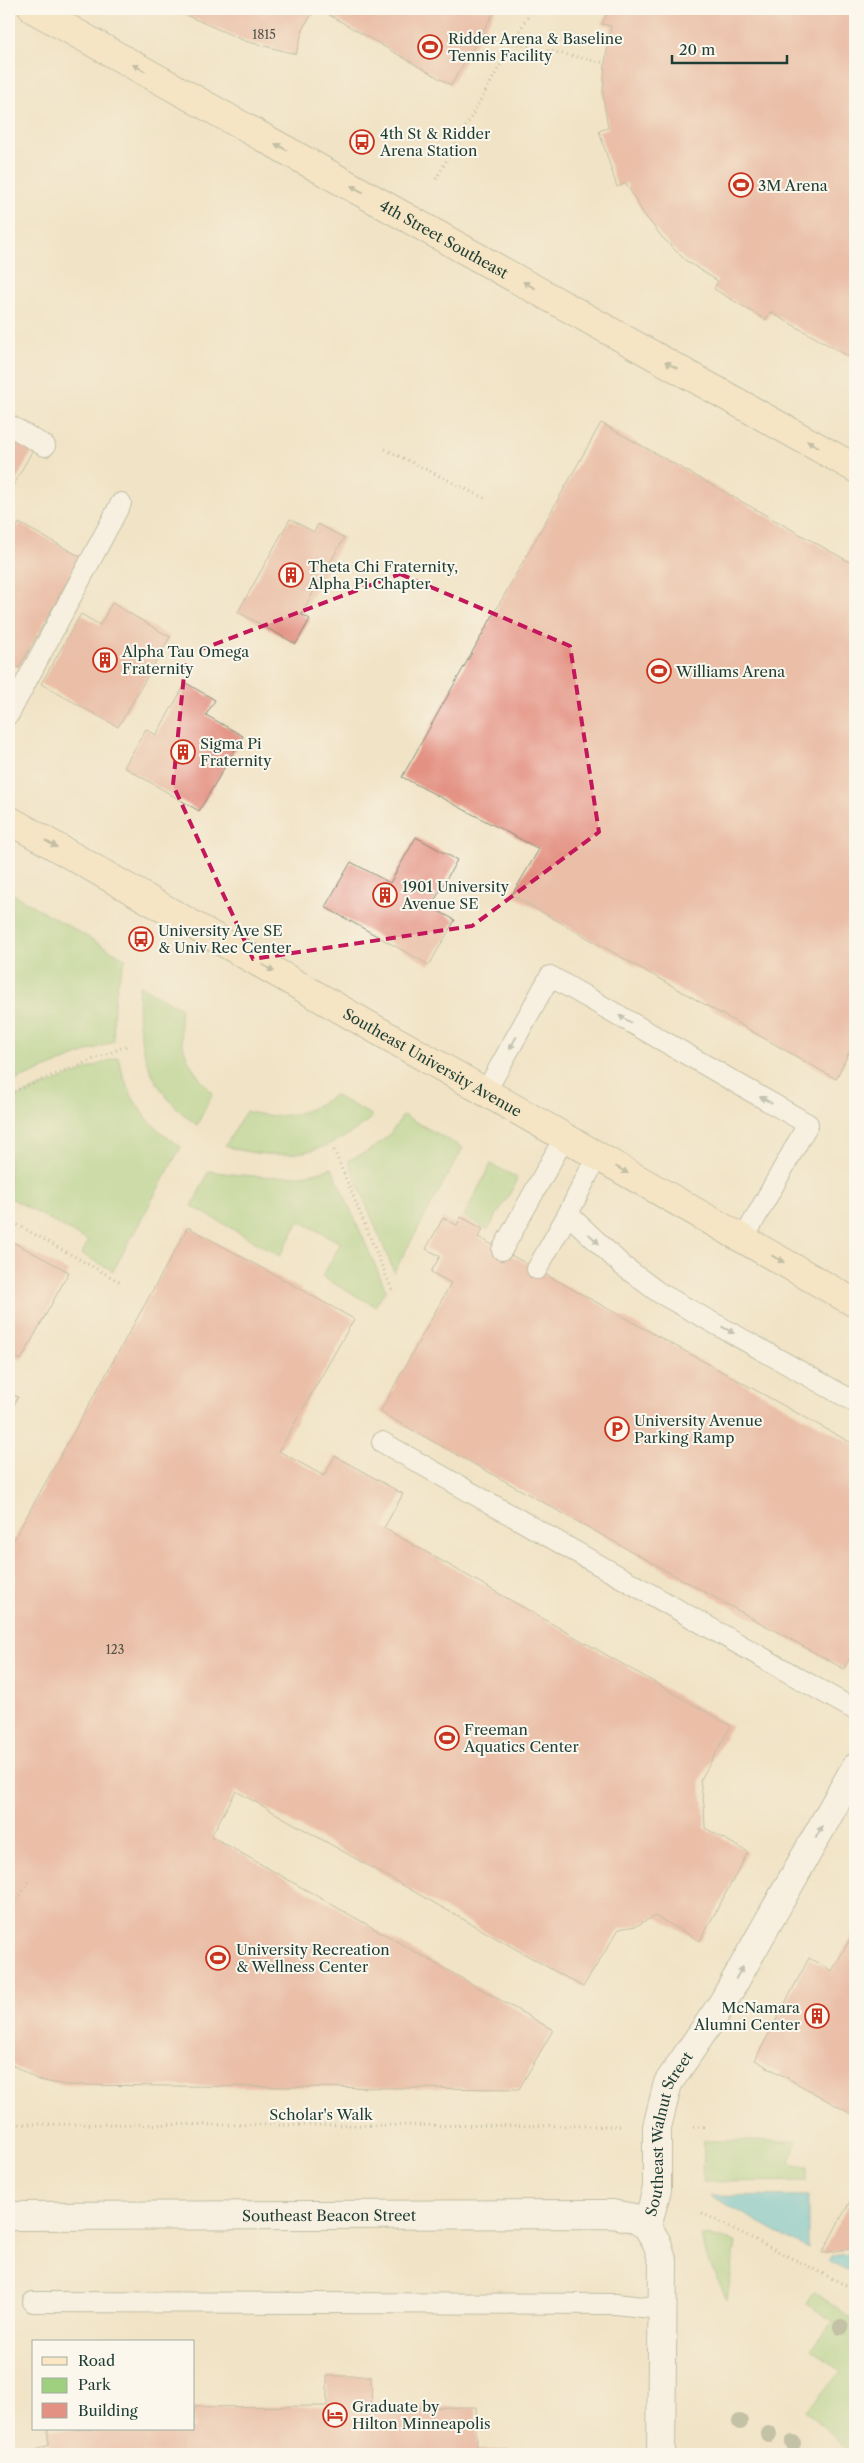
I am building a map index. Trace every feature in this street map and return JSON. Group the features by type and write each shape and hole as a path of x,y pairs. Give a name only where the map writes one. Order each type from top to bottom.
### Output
{"main road":[{"name":"4th Street Southeast","path":"34,9 855,468"},
{"name":"Southeast University Avenue","path":"9,820 855,1303"}],"street":[{"name":"Southeast Walnut Street","path":"661,2454 661,2309 663,2262 657,2243 647,2226 657,2189 657,2126 668,2083 722,2004 855,1768"},
{"name":"Southeast Beacon Street","path":"9,2216 612,2214 634,2218 647,2226"}],"lane":[{"path":"9,425 45,446"},
{"path":"9,714 121,503"},
{"path":"485,1093 550,976 808,1124 743,1240"},
{"path":"502,1250 564,1138"},
{"path":"537,1269 568,1214 597,1156"},
{"path":"568,1214 623,1266 658,1292 855,1402"},
{"path":"382,1442 855,1710"},
{"path":"33,2302 615,2304 661,2309"}],"path":[{"path":"436,179 532,9"},
{"path":"513,43 605,63"},
{"path":"384,449 486,500"},
{"path":"9,1093 129,1045"},
{"path":"334,1150 392,1290"},
{"path":"9,1220 120,1282"},
{"path":"9,1912 30,1880"},
{"name":"Scholar's Walk","path":"9,2124 624,2126"},
{"path":"702,2213 855,2290"}],"highlighted area":[{"path":"400,574 570,646 599,832 472,926 253,959 173,785 186,655"}],"green space":[{"path":"9,892 126,959 115,999 114,1041 9,1083"},
{"path":"139,985 181,1008 181,1032 186,1055 197,1075 213,1093 197,1125 166,1096 148,1064 142,1046 139,1027"},
{"path":"118,1057 127,1085 140,1109 157,1129 181,1147 113,1271 82,1254 88,1241 9,1197 9,1100"},
{"path":"334,1095 373,1116 339,1140 304,1152 265,1154 225,1146 246,1111 270,1116 292,1114 313,1107"},
{"path":"403,1115 463,1148 394,1272 348,1160 380,1143 392,1131"},
{"path":"491,1164 516,1177 516,1183 488,1230 464,1216"},
{"path":"332,1168 386,1290 375,1306 322,1277 341,1243 299,1221 280,1256 192,1206 209,1171 271,1177 302,1175"},
{"path":"704,2141 796,2141 790,2164 807,2167 807,2181 703,2182"},
{"path":"701,2236 730,2239 736,2243 727,2299 705,2254"},
{"path":"815,2291 855,2321 855,2454 851,2454 806,2410 841,2372 812,2349 834,2322 807,2304"}],"water":[{"path":"709,2195 808,2196 808,2249"},
{"path":"855,2253 855,2274 829,2261 832,2256"}],"building":[{"path":"172,9 316,9 304,26 296,54 245,41"},
{"name":"Ridder Arena & Baseline Tennis Facility","path":"319,9 496,9 451,85"},
{"name":"3M Arena","path":"609,9 855,9 855,360 770,312 766,320 714,289 718,281 685,260 662,237 643,213 626,183 617,187 599,131 608,128 603,95 605,63 611,26 602,24"},
{"name":"Williams Arena","path":"601,423 855,565 855,1040 836,1079 512,895 539,849 402,777"},
{"path":"9,431 35,446 9,493"},
{"name":"Theta Chi Fraternity, Alpha Pi Chapter","path":"290,519 314,532 318,524 344,538 301,614 310,619 296,644 238,612"},
{"path":"19,523 81,557 19,668 9,662 9,543"},
{"name":"Alpha Tau Omega Fraternity","path":"112,603 170,637 118,727 41,684 81,614 100,625"},
{"name":"Sigma Pi Fraternity","path":"186,683 215,700 206,715 243,736 199,811 124,767 146,729 156,735"},
{"name":"1901 University Avenue SE","path":"416,837 457,860 431,907 455,920 429,965 325,907 351,862 390,883"},
{"name":"University Avenue Parking Ramp","path":"461,1217 483,1229 478,1237 855,1445 855,1648 844,1669 380,1412 451,1283 431,1272 440,1256 426,1249 443,1218 457,1225"},
{"path":"188,1227 354,1319 279,1451 324,1476 335,1456 403,1494 384,1528 731,1726 700,1781 705,1828 748,1852 700,1941 655,1916 636,1926 619,1929 583,1987 236,1791 211,1836 553,2030 519,2089 65,2085 38,2080 9,2063 9,1548"},
{"path":"9,1240 69,1272 21,1360 14,1356 9,1366"},
{"path":"9,1393 18,1397 9,1415"},
{"name":"McNamara Alumni Center","path":"855,1930 855,2116 755,2060 809,1958 832,1971"},
{"path":"855,2192 855,2248 822,2253"},
{"name":"Graduate by Hilton Minneapolis","path":"327,2376 371,2376 372,2408 476,2407 477,2450 510,2450 510,2454 27,2454 48,2445 48,2430 195,2430 195,2407 327,2406"}],"place":[{"name":"Ridder Arena & Baseline Tennis Facility","path":"430,47"},
{"name":"4th St & Ridder Arena Station","path":"362,142"},
{"name":"3M Arena","path":"741,185"},
{"name":"Theta Chi Fraternity, Alpha Pi Chapter","path":"291,575"},
{"name":"Alpha Tau Omega Fraternity","path":"105,660"},
{"name":"Williams Arena","path":"659,671"},
{"name":"Sigma Pi Fraternity","path":"183,752"},
{"name":"1901 University Avenue SE","path":"385,895"},
{"name":"University Ave SE & Univ Rec Center","path":"141,939"},
{"name":"University Avenue Parking Ramp","path":"617,1429"},
{"name":"Freeman Aquatics Center","path":"447,1738"},
{"name":"University Recreation & Wellness Center","path":"218,1958"},
{"name":"McNamara Alumni Center","path":"817,2016"},
{"name":"Graduate by Hilton Minneapolis","path":"335,2415"}]}
